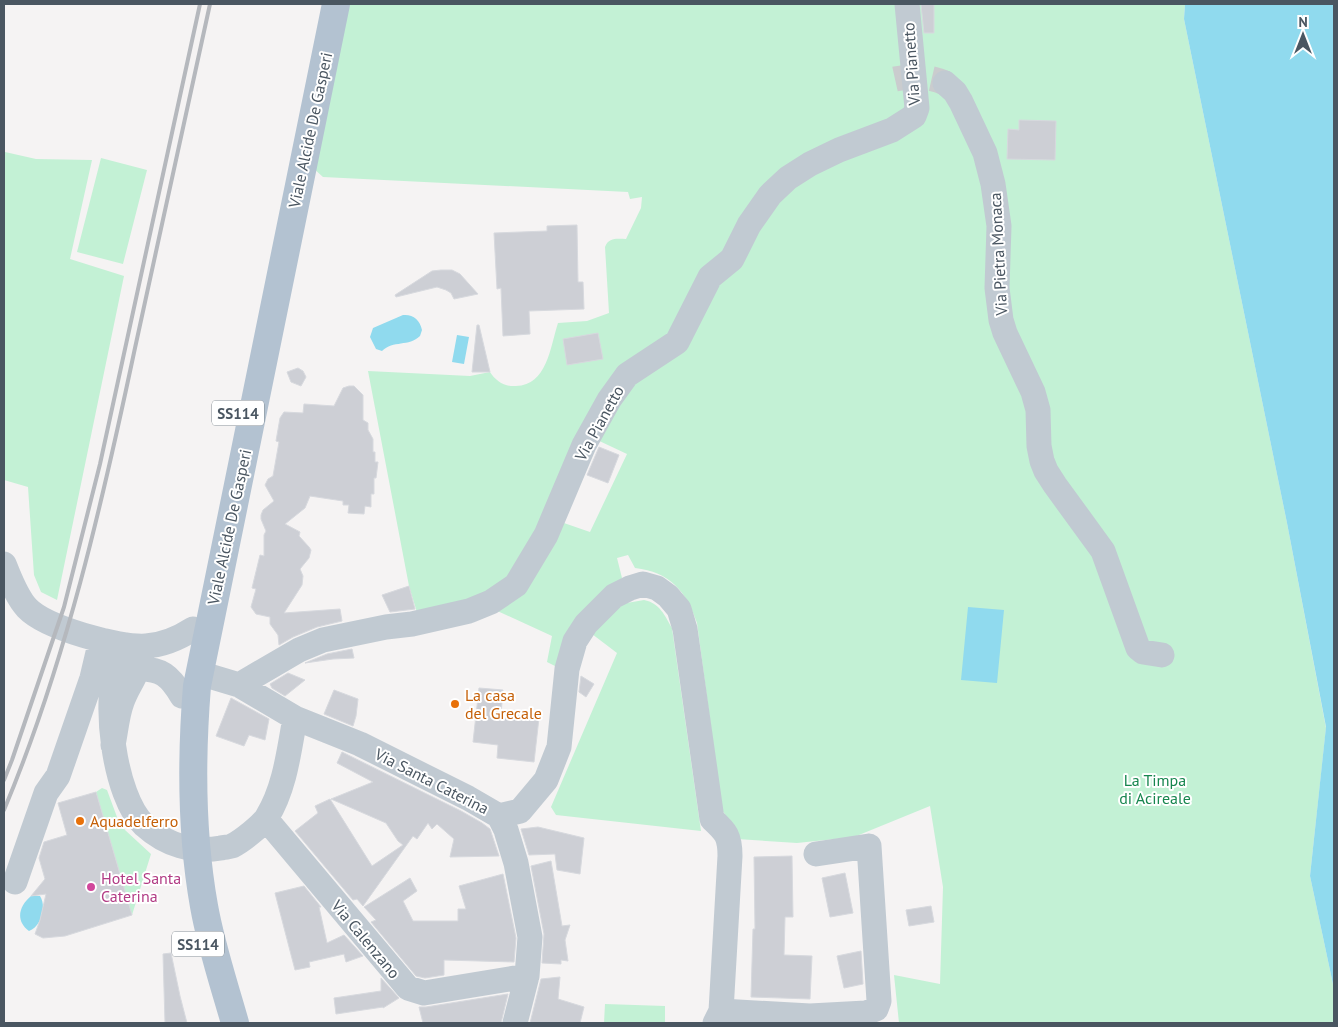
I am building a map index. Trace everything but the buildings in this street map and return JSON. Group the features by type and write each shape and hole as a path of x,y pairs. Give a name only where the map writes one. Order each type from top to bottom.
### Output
{"main road":[{"name":"Viale Alcide De Gasperi","path":"220,1023 199,952 191,911 191,866 180,742 182,696 193,629 323,4"},
{"name":"Viale Alcide De Gasperi","path":"187,825 192,742 199,673 336,4"},
{"name":"Viale Alcide De Gasperi","path":"191,866 235,1023"}],"street":[{"name":"Via Pianetto","path":"239,685 299,650 323,640 386,627 412,624 469,611 491,602 516,585 546,535 584,445 609,400 627,375 677,342 710,277 732,259 749,225 770,195 788,178 810,164 839,150 892,130 914,116 917,108 907,4"},
{"name":"Via Pietra Monaca","path":"945,83 962,102 985,153 993,184 999,226 997,288 1001,320 1005,333 1033,392 1038,410 1039,446 1042,461 1055,485 1103,551 1138,648 1143,652 1162,655"},
{"path":"4,564 26,607 39,618 101,640 146,646 167,643 193,629"},
{"path":"499,816 520,811 546,780 558,747 567,669 575,641 586,624 614,596 643,584 657,588 668,596 679,609 685,629 712,819 724,829 730,840 718,1017 810,1016 866,1013 876,1009 879,1001 869,846 816,854"},
{"path":"15,882 46,793 58,776 92,678 101,640"},
{"path":"113,745 122,702 138,669 134,655 126,644"},
{"path":"126,644 117,663 109,707 113,745 130,803 143,824 167,842 190,849 209,850 232,846 266,819 276,802 295,718"},
{"path":"138,669 150,669 167,676 175,684 182,696"},
{"name":"Via Santa Caterina","path":"199,673 239,685 295,718 360,744 468,798 499,816 506,830 516,863 530,937 527,976 515,1023"},
{"path":"287,758 313,736 328,732"},
{"name":"Via Calenzano","path":"266,819 408,988 424,993 527,976"}],"green space":[{"name":"La Timpa di Acireale","path":"345,4 1185,4 1184,19 1287,523 1326,728 1310,876 1334,989 1334,1023 899,1023 894,975 940,984 943,887 930,806 854,837 797,843 737,839 735,829 722,810 697,623 688,601 675,585 658,574 635,568 628,555 617,558 622,578 590,606 576,622 566,640 557,667 547,662 552,636 493,609 513,597 526,585 543,559 561,522 590,532 627,454 593,438 617,397 641,371 657,359 684,344 712,284 717,278 742,264 755,226 791,182 808,170 788,178 785,173 765,191 721,260 705,274 673,336 623,372 583,433 541,532 512,583 490,599 419,619 409,586 368,371 470,376 490,372 501,383 508,386 526,384 535,379 546,364 558,323 587,321 609,313 605,247 611,240 626,239 641,208 642,197 630,199 628,192 323,177 313,168"},
{"path":"5,152 36,159 92,160 70,259 124,276 57,600 41,592 34,575 28,487 4,480"},
{"path":"101,158 147,170 123,264 77,252"},
{"path":"644,600 658,607 672,628 701,831 556,815 551,807 617,653 592,634 621,604"},
{"path":"102,788 107,790 117,817 125,830 151,854 132,915 96,792"},
{"path":"605,1004 665,1006 665,1023 604,1023"}],"water":[{"path":"1185,4 1334,4 1334,989 1310,876 1326,727 1287,523 1184,19"},
{"path":"403,315 413,317 418,321 422,330 420,336 382,351 376,349 370,337 373,328"},
{"path":"457,335 469,337 464,364 452,362"},
{"path":"968,607 1004,610 997,683 961,680"},
{"path":"31,896 40,896 43,911 40,921 29,931 22,923 20,914 24,904"}],"tunnel":[{"path":"895,79 921,77 945,83"}],"railway":[{"path":"4,780 64,607 100,464 200,4"},
{"path":"4,810 46,697 64,640 95,524 210,4"}],"place":[{"name":"La casa del Grecale","path":"455,704"},
{"name":"Aquadelferro","path":"80,821"},
{"name":"Hotel Santa Caterina","path":"91,887"}]}
